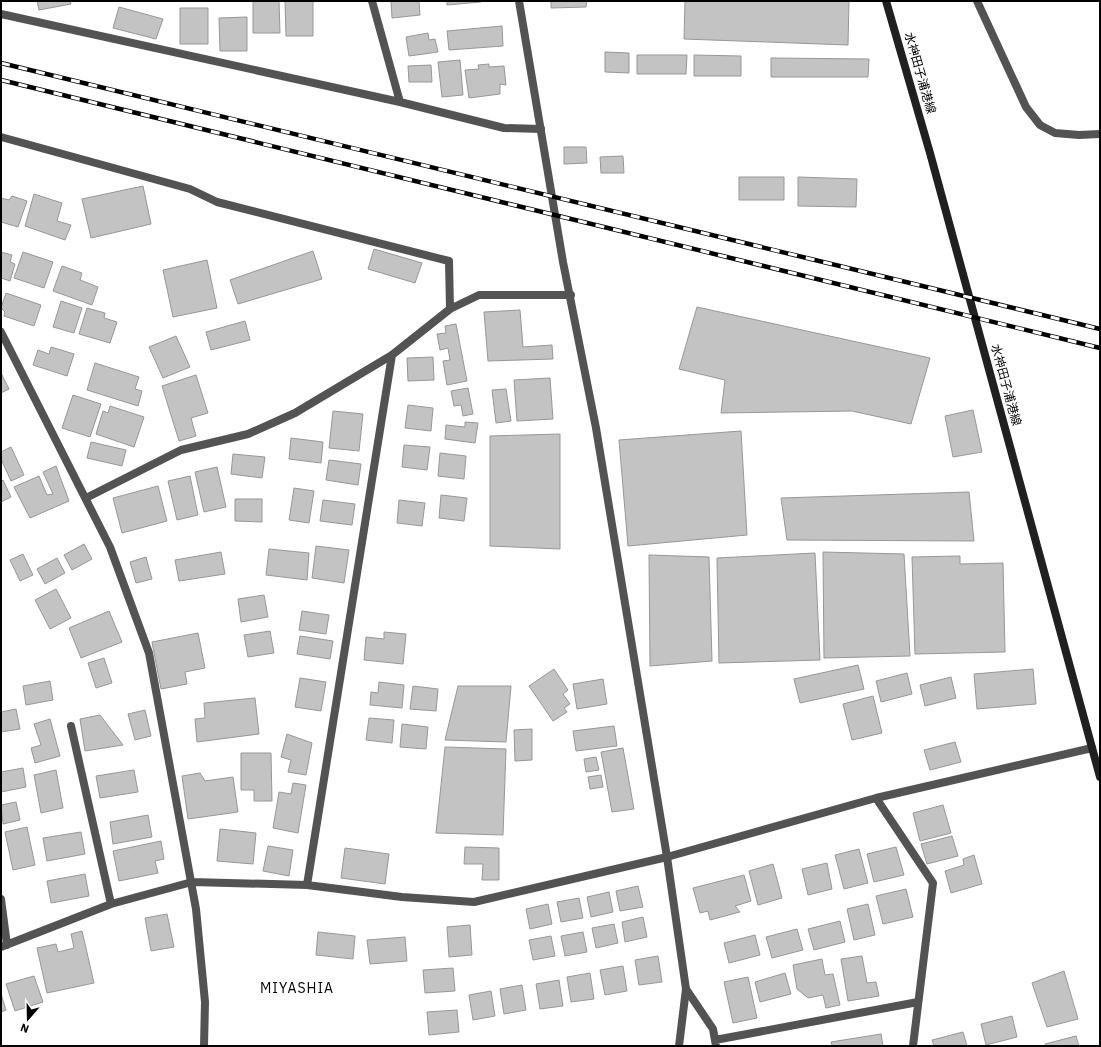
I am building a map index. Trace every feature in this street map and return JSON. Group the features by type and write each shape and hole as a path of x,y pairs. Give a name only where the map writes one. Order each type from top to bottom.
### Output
{"main road":[{"name":"水神田子浦港線","path":"886,1 1012,451 1100,777"}],"street":[{"path":"372,1 400,102"},
{"path":"519,1 563,262 571,295 596,428 668,857 686,989 679,1046"},
{"path":"977,1 1026,107 1040,125 1055,133 1079,136 1100,134"},
{"path":"1,14 400,102 504,128 541,129"},
{"path":"1,137 190,189 217,202 449,261 450,309"},
{"path":"86,498 181,450 248,434 295,414 392,355 450,309 479,295 571,295"},
{"path":"1,332 110,547 149,653 192,882 205,1002 204,1046"},
{"path":"307,885 392,355"},
{"path":"71,726 111,904"},
{"path":"1,898 4,946 111,904 192,882 307,885 402,897 474,902 668,857 876,798 1092,748"},
{"path":"876,798 932,883 913,1046"},
{"path":"686,989 713,1029 716,1043 918,1002"}],"building":[{"path":"37,1 70,1 71,4 39,10"},
{"path":"253,1 279,1 280,33 253,33"},
{"path":"285,1 313,1 313,36 286,36"},
{"path":"391,1 419,1 420,15 392,18"},
{"path":"447,1 481,1 481,2 447,5"},
{"path":"551,1 587,1 586,7 551,8"},
{"path":"685,1 849,1 848,45 684,39"},
{"path":"119,7 163,19 156,39 113,28"},
{"path":"180,8 208,8 208,44 180,44"},
{"path":"247,17 247,51 220,51 219,18"},
{"path":"502,26 503,46 449,50 447,31"},
{"path":"428,33 429,40 435,39 438,52 409,56 406,37"},
{"path":"605,52 629,53 629,73 605,72"},
{"path":"637,55 687,55 686,74 637,74"},
{"path":"694,55 741,56 741,76 694,76"},
{"path":"771,58 869,59 868,77 771,77"},
{"path":"460,60 463,95 442,97 438,62"},
{"path":"489,64 489,67 504,66 506,85 500,84 500,94 469,98 465,70 479,69 478,65"},
{"path":"431,65 432,82 409,82 408,66"},
{"path":"564,147 586,147 587,163 564,164"},
{"path":"623,156 624,173 601,173 600,157"},
{"path":"739,177 784,177 784,200 739,200"},
{"path":"798,177 857,179 856,207 798,206"},
{"path":"143,186 151,224 91,238 82,199"},
{"path":"34,194 62,203 57,221 71,225 65,240 25,226"},
{"path":"12,196 27,201 18,227 1,222 1,198 9,200"},
{"path":"374,249 422,263 415,283 368,269"},
{"path":"313,251 322,279 238,304 230,280"},
{"path":"1,252 12,255 10,262 15,264 10,281 1,278"},
{"path":"23,252 53,262 44,288 14,278"},
{"path":"207,260 217,308 173,317 163,270"},
{"path":"62,266 82,273 80,280 98,287 92,305 53,291"},
{"path":"6,293 41,305 34,326 4,316 5,312 1,308"},
{"path":"61,301 82,308 74,333 53,327"},
{"path":"697,307 930,358 911,424 852,411 721,413 725,380 679,369"},
{"path":"87,308 105,313 104,318 117,322 110,343 79,334"},
{"path":"520,310 523,347 552,345 553,359 488,361 484,312"},
{"path":"245,321 250,340 211,350 206,332"},
{"path":"456,324 467,381 447,385 443,361 450,360 448,348 440,350 437,334 446,333 445,326"},
{"path":"176,336 190,367 163,378 149,347"},
{"path":"51,347 74,354 67,376 33,365 38,350 49,354"},
{"path":"433,357 434,380 408,381 407,358"},
{"path":"95,363 139,377 135,389 142,391 138,406 87,390"},
{"path":"1,373 9,389 1,393"},
{"path":"196,375 208,413 191,418 196,436 179,441 162,386"},
{"path":"550,378 553,419 517,421 514,380"},
{"path":"468,388 473,414 463,416 461,405 454,406 451,391"},
{"path":"506,389 511,421 496,423 492,390"},
{"path":"73,395 101,404 90,437 62,428"},
{"path":"408,405 433,408 431,431 405,428"},
{"path":"110,406 144,417 134,447 96,434 103,411 108,413"},
{"path":"973,410 982,452 953,457 945,416"},
{"path":"333,411 363,414 359,451 329,448"},
{"path":"465,422 478,423 475,443 445,439 446,425 465,427"},
{"path":"741,431 747,535 628,546 619,440"},
{"path":"560,434 560,549 490,546 490,436"},
{"path":"291,438 323,442 321,463 289,459"},
{"path":"91,442 126,450 122,466 87,458"},
{"path":"404,445 430,447 427,470 402,467"},
{"path":"11,447 24,475 11,481 1,459 1,452"},
{"path":"440,453 466,456 464,479 438,476"},
{"path":"233,454 265,457 262,478 231,474"},
{"path":"329,460 361,464 358,485 326,480"},
{"path":"56,466 69,501 30,518 14,487 39,476 47,495 53,494 43,472"},
{"path":"217,467 226,507 204,512 195,472"},
{"path":"190,476 198,515 177,520 168,481"},
{"path":"3,480 11,497 1,502 1,482"},
{"path":"158,486 167,521 122,533 113,498"},
{"path":"294,488 314,491 309,523 289,520"},
{"path":"969,492 974,541 787,540 781,498"},
{"path":"441,495 467,498 464,521 439,518"},
{"path":"235,499 262,499 262,522 235,521"},
{"path":"323,500 355,504 352,525 320,521"},
{"path":"399,500 425,503 422,526 397,523"},
{"path":"84,544 92,559 72,570 64,555"},
{"path":"316,546 349,550 344,583 312,578"},
{"path":"269,549 309,553 307,580 266,575"},
{"path":"221,552 225,574 179,581 175,560"},
{"path":"823,552 904,554 910,656 824,658"},
{"path":"815,553 820,660 719,663 717,558"},
{"path":"23,554 33,575 20,581 10,560"},
{"path":"649,555 709,557 712,661 650,666"},
{"path":"960,556 960,564 1003,563 1005,652 915,654 912,557"},
{"path":"146,557 152,579 136,583 130,562"},
{"path":"57,558 65,573 45,584 37,569"},
{"path":"56,589 71,618 50,629 35,600"},
{"path":"264,595 268,617 241,622 238,599"},
{"path":"109,611 122,642 81,658 69,628"},
{"path":"302,611 329,615 326,634 299,630"},
{"path":"270,631 274,653 248,657 244,635"},
{"path":"384,632 406,634 403,664 364,660 366,637 384,639"},
{"path":"198,633 205,668 185,672 187,684 161,689 152,642"},
{"path":"300,636 333,641 330,659 297,654"},
{"path":"104,658 112,683 96,688 88,663"},
{"path":"858,665 864,689 800,703 794,679"},
{"path":"554,669 568,690 563,694 570,704 564,708 567,712 553,721 529,686"},
{"path":"1033,669 1036,704 977,709 974,674"},
{"path":"907,673 912,694 881,702 876,681"},
{"path":"951,677 956,698 925,706 920,685"},
{"path":"300,678 326,682 321,711 295,707"},
{"path":"603,679 607,704 577,709 573,684"},
{"path":"50,681 53,700 26,705 23,686"},
{"path":"379,682 404,685 402,708 370,705 371,692 378,693"},
{"path":"413,686 438,689 436,711 410,709"},
{"path":"458,686 511,686 506,742 445,740"},
{"path":"873,696 882,733 852,740 843,704"},
{"path":"255,698 259,734 197,742 195,719 205,718 204,703"},
{"path":"16,709 20,729 1,732 1,712"},
{"path":"145,710 151,736 135,740 128,714"},
{"path":"100,715 123,745 85,751 80,719"},
{"path":"369,718 394,720 392,743 366,740"},
{"path":"50,719 60,756 35,763 31,748 41,745 34,724"},
{"path":"402,724 428,727 426,749 400,747"},
{"path":"614,726 617,746 576,751 573,731"},
{"path":"532,729 532,760 515,761 514,730"},
{"path":"287,734 312,743 306,775 288,772 291,760 281,757"},
{"path":"955,742 961,762 930,770 924,750"},
{"path":"445,747 506,749 503,835 436,833"},
{"path":"623,748 634,809 612,812 601,752"},
{"path":"241,753 271,753 272,801 254,801 254,790 241,790"},
{"path":"596,757 599,770 586,772 584,759"},
{"path":"23,768 26,787 1,792 1,772"},
{"path":"56,770 63,808 41,813 34,775"},
{"path":"134,770 138,792 100,798 96,776"},
{"path":"200,773 205,781 233,777 238,812 188,819 182,776"},
{"path":"601,775 603,787 590,789 588,777"},
{"path":"293,783 306,785 298,833 273,828 279,792 291,794"},
{"path":"16,802 20,820 3,824 1,805"},
{"path":"943,805 951,833 920,841 913,813"},
{"path":"148,815 152,837 113,844 110,822"},
{"path":"27,827 35,865 13,870 5,832"},
{"path":"220,829 256,833 253,864 217,861"},
{"path":"81,832 85,854 47,861 43,838"},
{"path":"952,836 958,856 927,864 921,844"},
{"path":"161,841 164,859 155,861 158,873 119,881 113,851"},
{"path":"268,846 293,850 289,876 263,871"},
{"path":"465,847 499,848 499,880 482,880 483,864 464,864"},
{"path":"896,847 904,875 874,882 867,854"},
{"path":"345,848 389,854 385,884 341,878"},
{"path":"859,849 868,883 844,889 835,855"},
{"path":"974,855 982,884 951,893 945,871 964,865 963,859"},
{"path":"827,863 832,889 808,895 802,869"},
{"path":"773,864 782,898 758,905 749,871"},
{"path":"85,874 89,896 51,903 47,881"},
{"path":"744,875 751,901 735,906 740,912 710,920 708,911 700,913 693,888"},
{"path":"638,886 643,907 620,911 616,891"},
{"path":"906,889 913,917 883,924 876,896"},
{"path":"609,892 613,912 591,917 587,897"},
{"path":"579,898 583,918 561,922 557,902"},
{"path":"548,904 552,924 530,929 526,909"},
{"path":"868,904 875,935 854,940 847,909"},
{"path":"167,914 174,947 151,951 145,918"},
{"path":"643,917 647,937 625,942 622,922"},
{"path":"840,921 845,942 814,950 808,929"},
{"path":"614,924 618,943 596,948 592,928"},
{"path":"470,925 472,955 449,957 447,927"},
{"path":"797,929 803,950 772,958 766,937"},
{"path":"82,931 94,983 47,993 37,948 56,944 58,952 74,948 71,934"},
{"path":"318,932 355,936 353,959 316,955"},
{"path":"583,932 587,952 565,956 561,936"},
{"path":"755,935 760,955 729,963 724,943"},
{"path":"551,936 555,956 533,960 529,940"},
{"path":"405,937 407,961 370,964 367,940"},
{"path":"658,956 662,982 639,985 635,960"},
{"path":"862,956 867,983 876,982 879,996 848,1001 841,959"},
{"path":"822,959 825,975 833,974 840,1005 826,1008 823,995 808,998 797,989 793,965"},
{"path":"623,966 627,991 605,995 600,970"},
{"path":"453,968 455,991 425,993 423,970"},
{"path":"1064,971 1078,1019 1047,1027 1032,983"},
{"path":"590,973 594,999 571,1002 567,977"},
{"path":"785,973 791,994 760,1002 755,982"},
{"path":"34,976 43,1002 15,1011 6,984"},
{"path":"748,977 757,1018 733,1023 724,982"},
{"path":"559,980 563,1006 540,1009 536,984"},
{"path":"522,985 526,1010 504,1014 500,989"},
{"path":"491,991 495,1016 473,1020 469,995"},
{"path":"1,994 6,1010 1,1012"},
{"path":"457,1010 459,1032 429,1035 427,1012"},
{"path":"1012,1016 1017,1037 986,1045 981,1024"},
{"path":"963,1032 967,1046 934,1046 932,1040"},
{"path":"881,1034 883,1046 832,1046 831,1042"},
{"path":"1076,1036 1079,1046 1046,1046 1045,1044"}],"railway":[{"path":"1,63 1100,329"},
{"path":"1,80 1100,348"}],"district":[{"name":"MIYASHIA","path":"297,988"}]}
